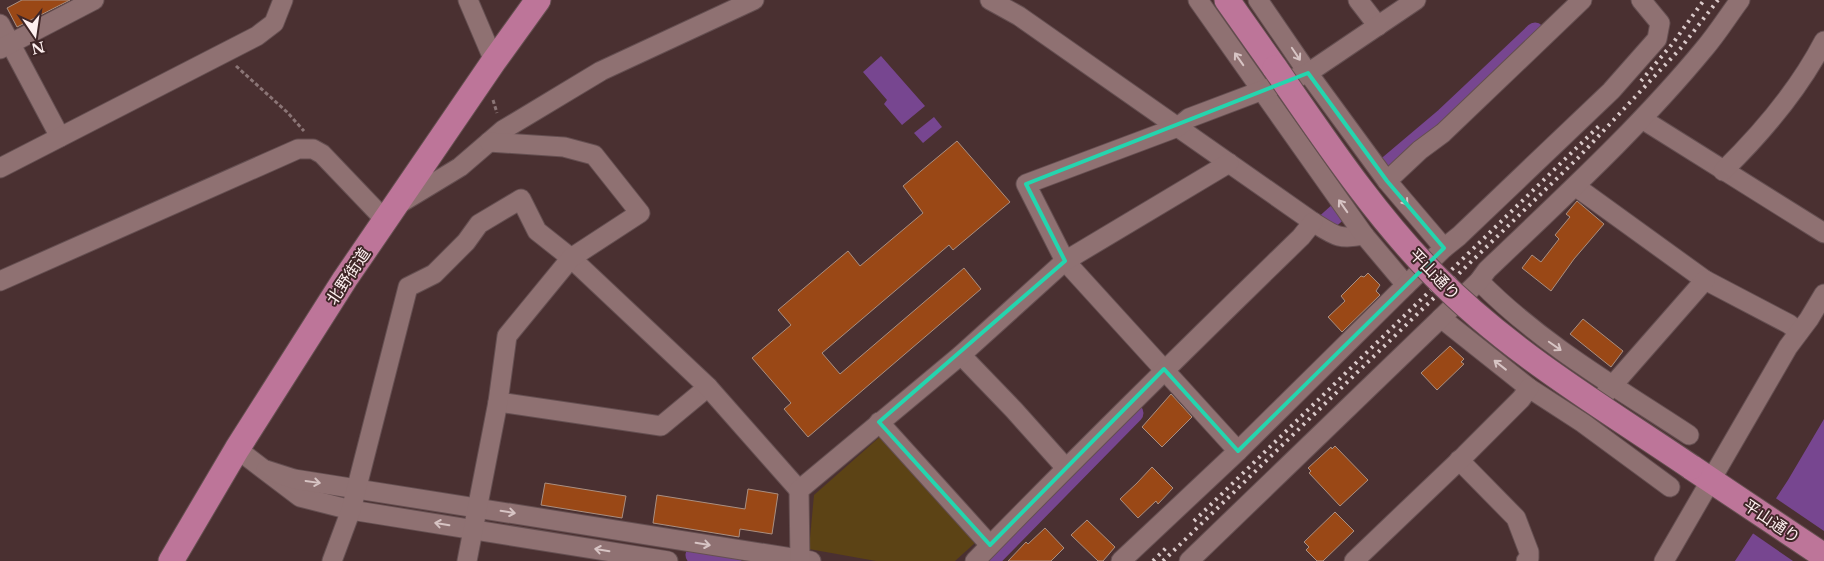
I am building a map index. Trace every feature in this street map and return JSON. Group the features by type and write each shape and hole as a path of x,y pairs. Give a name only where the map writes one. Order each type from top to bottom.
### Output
{"main road":[{"name":"北野街道","path":"171,561 237,449 345,279 538,0"},
{"name":"平山通り","path":"1227,0 1368,199 1439,280 1486,322 1536,362 1824,556"}],"street":[{"path":"5,47 94,0"},
{"path":"0,168 257,36 274,23 283,0"},
{"path":"468,0 494,61"},
{"path":"0,281 298,149 313,149 322,154 391,213 460,167 503,130 600,71 754,0"},
{"path":"990,0 1019,16 1313,222 1340,237 1364,235"},
{"path":"1198,0 1364,235 1406,285"},
{"path":"1258,0 1308,73 1387,181 1444,248"},
{"path":"1358,0 1378,26"},
{"path":"1238,451 1065,261 1026,184 1178,126 1189,118 1308,73 1416,0"},
{"path":"1387,181 1420,150 1443,134 1582,0"},
{"path":"1121,561 1238,451 1444,248 1459,236 1604,97 1657,40 1660,23 1642,0"},
{"path":"1189,561 1479,281 1486,270 1575,186 1642,119 1704,49 1740,0"},
{"path":"0,24 5,47 60,137"},
{"path":"1723,171 1751,144 1786,102 1813,62 1824,41"},
{"path":"1329,101 1324,140 1328,149 1419,263"},
{"path":"1642,119 1723,171 1823,230"},
{"path":"1292,132 1315,129 1326,122"},
{"path":"466,561 474,529 498,402 508,336 570,258 640,213 594,155 564,147 489,142"},
{"path":"799,490 961,355 1065,261 1229,163"},
{"path":"1575,186 1705,280 1789,324 1799,332"},
{"path":"266,470 294,479 356,488 478,507 804,560 799,490 708,387 570,258 537,231 521,200 478,224 466,242 434,274 408,287 356,488 350,510 332,561"},
{"path":"975,561 1065,467 1301,237 1313,222"},
{"path":"1583,423 1612,385 1705,280"},
{"path":"1479,281 1550,343 1689,435"},
{"path":"1664,561 1707,477 1788,347 1809,319 1824,294"},
{"path":"1466,308 1506,344 1594,407"},
{"path":"1441,318 1530,388 1583,423 1670,487"},
{"path":"961,355 1065,467"},
{"path":"498,402 661,426 708,387"},
{"path":"1354,561 1460,460 1530,388"},
{"path":"879,422 990,546"},
{"path":"237,449 300,497 350,510 655,560 672,540"},
{"path":"1460,460 1516,518 1529,552 1529,558 1526,561"}],"path":[{"path":"240,69 286,112"}],"highlighted area":[{"path":"1308,73 1387,181 1444,248 1238,451 1164,369 990,545 879,422 1065,261 1026,184"}],"shaded area":[{"path":"881,56 925,106 902,125 884,104 887,100 863,72"},
{"path":"934,117 942,127 923,143 914,133"},
{"path":"1824,419 1824,561 1735,561 1788,480"},
{"path":"882,435 976,542 955,561 876,561 809,549 814,495"}],"pier":[{"path":"1774,497 1824,531 1824,561 1793,561 1751,532"}],"building":[{"path":"22,0 70,0 17,27 7,8"},
{"path":"957,141 1010,202 953,250 949,245 822,353 840,374 964,268 981,289 808,437 784,409 791,403 752,358 791,325 778,310 848,251 860,266 923,213 903,186"},
{"path":"1577,201 1604,224 1574,259 1551,291 1522,268 1532,255 1541,262 1559,239 1555,235 1570,217 1566,214"},
{"path":"1368,273 1380,285 1376,291 1380,295 1342,332 1328,317 1345,301 1341,296 1361,276 1364,277"},
{"path":"1583,319 1623,351 1611,367 1570,334"},
{"path":"1450,346 1464,359 1461,362 1464,364 1437,390 1421,373"},
{"path":"1171,394 1192,417 1162,447 1142,427"},
{"path":"1335,446 1368,480 1340,506 1309,473 1311,471 1308,468 1331,447 1332,449"},
{"path":"1152,467 1173,488 1158,504 1156,501 1138,518 1120,499"},
{"path":"545,483 626,496 622,518 541,505"},
{"path":"748,489 778,494 772,534 740,529 739,537 653,523 657,495 745,509"},
{"path":"1335,512 1354,531 1323,561 1317,561 1306,550 1309,547 1304,542"},
{"path":"1087,520 1115,547 1103,561 1098,561 1071,535"},
{"path":"1045,528 1064,548 1051,561 1008,561 1026,542 1028,544"}],"waterway":[{"path":"1387,166 1445,117 1535,32"},
{"path":"1327,222 1337,213"},
{"path":"989,561 1134,413"},
{"path":"695,555 732,561"}],"railway":[{"path":"1641,81 1673,43 1704,0"},
{"path":"1163,561 1578,158 1680,49 1718,0"},
{"path":"1194,521 1600,125"},
{"path":"1153,561 1167,547"}]}
